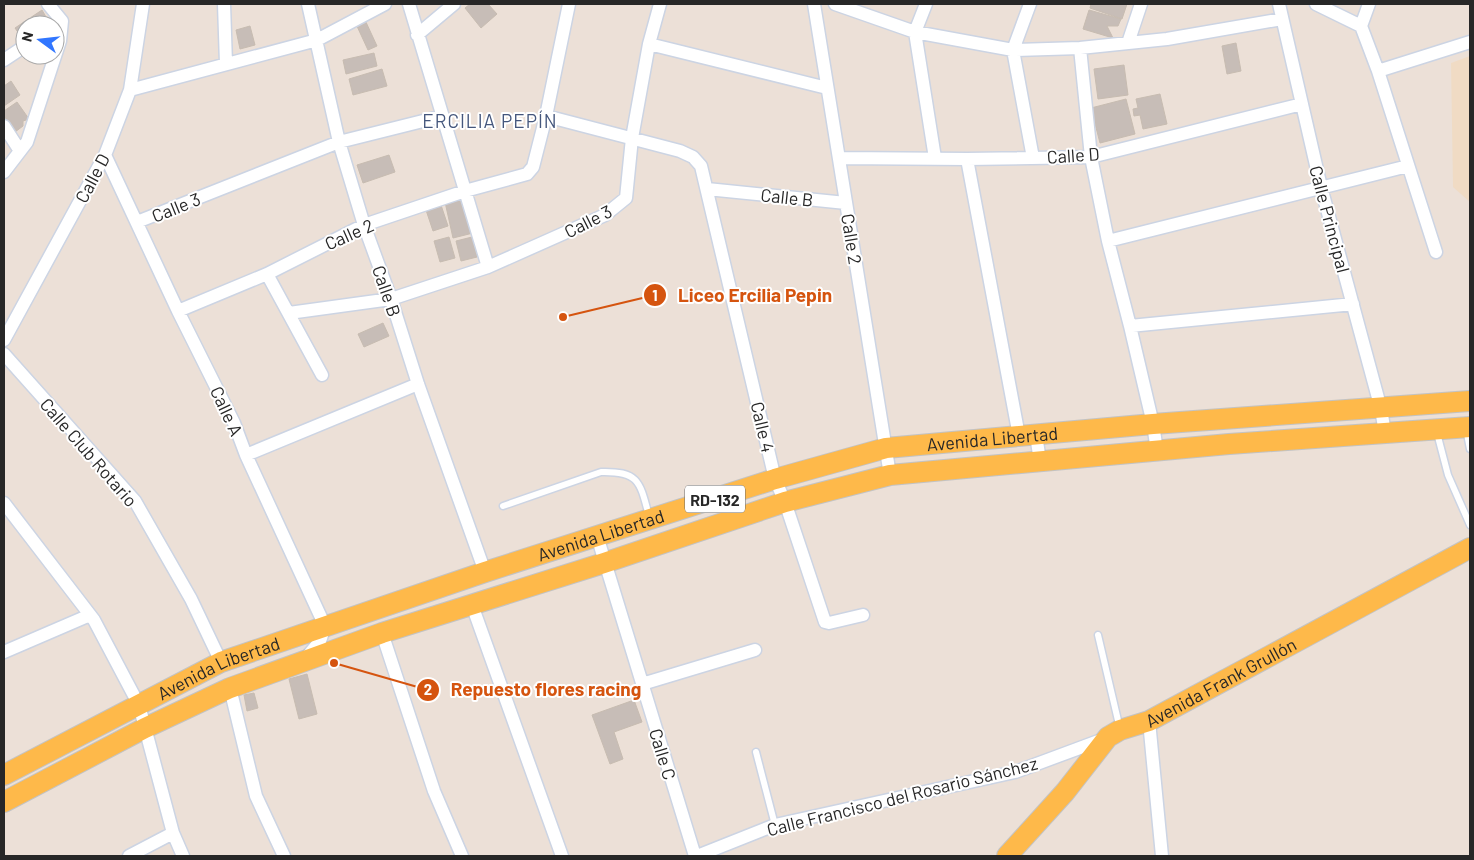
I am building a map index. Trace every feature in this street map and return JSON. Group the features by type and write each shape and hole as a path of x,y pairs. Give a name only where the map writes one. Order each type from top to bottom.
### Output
{"main road":[{"name":"Avenida Libertad","path":"4,775 221,662 485,572 775,479 886,448 1153,424 1381,409 1470,401"},
{"name":"Avenida Libertad","path":"4,802 145,728 230,688 382,634 604,563 785,502 890,475 1157,450 1468,427"},
{"name":"Avenida Frank Grullón","path":"1114,733 1149,720 1470,548"},
{"path":"1010,855 1114,733"}],"street":[{"name":"Calle D","path":"4,340 105,155 130,90 144,4"},
{"path":"224,4 226,64"},
{"name":"Calle B","path":"308,4 339,142 364,225 485,572"},
{"path":"130,90 317,40 385,4"},
{"path":"409,4 488,267"},
{"path":"417,35 454,4"},
{"path":"569,4 546,116 680,151 693,157 702,166 707,189"},
{"name":"Calle 3","path":"289,313 391,298 488,267 605,215 618,206 626,198 632,138 649,44 660,4"},
{"name":"Calle 2","path":"814,4 890,475"},
{"path":"835,4 915,32 1013,50 1080,48 1167,39 1282,19"},
{"path":"926,4 915,32 935,158"},
{"path":"1030,4 1013,50 1034,158"},
{"path":"1128,43 1140,4"},
{"name":"Calle Principal","path":"1279,4 1321,187 1381,409 1385,433"},
{"path":"1316,4 1361,26"},
{"path":"1368,4 1361,26 1378,71 1436,252"},
{"path":"1378,71 1470,42"},
{"path":"649,44 828,88"},
{"path":"1080,48 1091,157 1108,241 1153,424 1157,450"},
{"path":"4,60 15,53"},
{"path":"4,172 27,142 52,65"},
{"name":"Calle D","path":"839,158 967,159 1091,157 1302,104"},
{"name":"Calle 3","path":"137,222 339,142 443,116"},
{"name":"Calle 2","path":"178,311 267,274 364,225 465,191 527,174 533,167 546,116"},
{"path":"4,126 20,151"},
{"name":"Calle A","path":"105,155 178,311 234,424 246,455 325,626"},
{"path":"967,159 1028,435 1040,461"},
{"path":"1108,241 1408,166"},
{"name":"Calle B","path":"707,189 846,203"},
{"name":"Calle 4","path":"707,189 775,479 785,502 825,622 829,623 863,615"},
{"path":"267,274 322,375"},
{"path":"1130,326 1353,304"},
{"name":"Calle Club Rotario","path":"4,354 135,501 191,599 221,662"},
{"path":"246,455 418,384"},
{"path":"4,503 94,620 139,705 173,833 183,856"},
{"name":"Calle C","path":"597,536 696,856"},
{"path":"472,605 562,856"},
{"path":"4,652 90,615"},
{"path":"298,664 311,654 316,647 325,626"},
{"path":"382,634 434,791 462,856"},
{"path":"642,684 755,650"},
{"path":"230,688 256,796 284,856"},
{"path":"1149,720 1162,856"},
{"name":"Calle Francisco del Rosario Sánchez","path":"696,856 775,824 1015,772 1114,733"},
{"path":"129,856 173,833"}],"lane":[{"path":"1468,427 1470,449"},
{"path":"1436,430 1448,475 1470,526"},
{"path":"503,506 601,472 618,472 633,478 642,489 650,519"},
{"path":"1098,635 1114,733"},
{"path":"756,752 775,824"}],"shaded area":[{"path":"1470,56 1470,202 1453,187 1451,63"}],"building":[{"path":"470,4 488,4 497,14 481,28 465,8"},
{"path":"1091,4 1127,4 1122,19 1090,8"},
{"path":"42,10 45,15 34,15"},
{"path":"1089,10 1121,19 1118,26 1107,26 1113,38 1083,29"},
{"path":"365,20 377,46 368,50 356,24"},
{"path":"250,26 255,45 240,49 236,30"},
{"path":"1236,43 1241,71 1227,74 1222,46"},
{"path":"374,53 377,66 346,74 343,60"},
{"path":"1124,65 1128,95 1098,99 1094,69"},
{"path":"382,69 387,86 353,95 349,79"},
{"path":"11,81 20,95 4,106 4,86"},
{"path":"1160,94 1167,124 1143,129 1140,115 1134,116 1133,109 1138,108 1136,99"},
{"path":"1126,99 1135,134 1100,143 1091,108"},
{"path":"17,102 29,119 23,121 23,126 15,132 4,116 4,111"},
{"path":"389,155 395,172 363,183 357,165"},
{"path":"464,197 473,233 453,238 445,202"},
{"path":"441,205 448,226 433,231 426,210"},
{"path":"449,237 455,258 440,262 434,241"},
{"path":"472,237 477,257 461,261 456,241"},
{"path":"383,323 389,336 364,347 358,334"},
{"path":"307,674 317,714 299,719 289,679"},
{"path":"254,693 258,708 247,711 244,695"},
{"path":"634,700 642,722 614,732 623,759 610,764 592,715"}],"place":[{"name":"Liceo Ercilia Pepin","path":"563,317"},
{"name":"Repuesto flores racing","path":"334,663"}],"district":[{"name":"ERCILIA PEPÍN","path":"490,120"}]}
